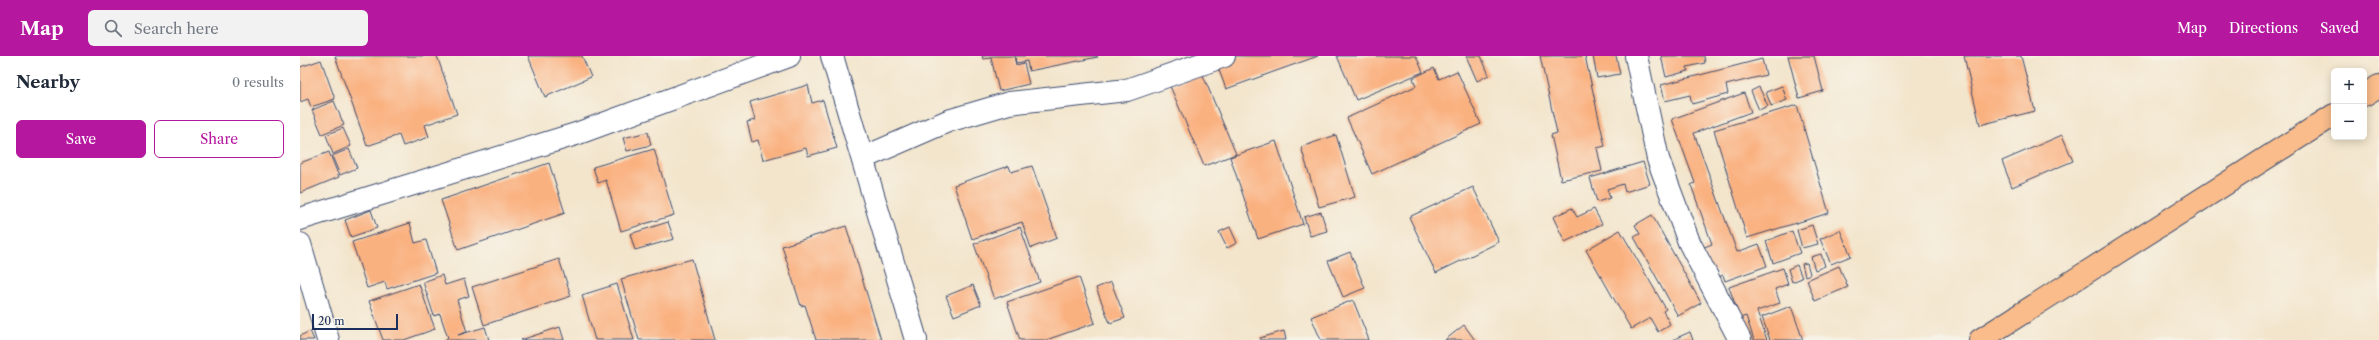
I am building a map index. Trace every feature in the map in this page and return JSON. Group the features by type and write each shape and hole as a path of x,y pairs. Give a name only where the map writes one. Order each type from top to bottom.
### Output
{"main road":[{"path":"2367,93 2379,86"},
{"path":"1980,340 2331,116"}],"street":[{"path":"300,219 576,134 789,56"},
{"path":"832,56 916,340"},
{"path":"862,158 948,121 1008,104 1127,90 1224,56"},
{"path":"1636,56 1658,159 1690,242 1740,340"},
{"path":"300,244 328,340"}],"building":[{"path":"335,56 437,56 457,114 425,125 429,137 403,146 399,135 367,146"},
{"path":"528,56 582,56 591,77 545,97"},
{"path":"982,56 1014,56 1016,65 1024,63 1029,84 999,91 991,58 983,59"},
{"path":"1015,56 1098,57 1029,71 1027,61 1016,63"},
{"path":"1234,56 1318,56 1226,89 1216,62"},
{"path":"1337,56 1416,56 1423,72 1356,100"},
{"path":"1466,56 1481,56 1489,75 1477,81"},
{"path":"1540,56 1585,56 1605,146 1597,148 1602,171 1561,180 1551,135 1557,133"},
{"path":"1593,56 1616,56 1620,74 1597,78"},
{"path":"1661,56 1704,56 1705,63 1687,67 1688,71 1666,77"},
{"path":"1788,56 1814,56 1823,91 1799,98"},
{"path":"1964,56 2021,56 2035,111 1980,125"},
{"path":"1762,59 1766,75 1726,85 1728,94 1692,104 1690,95 1665,101 1661,85"},
{"path":"321,60 335,99 311,107 308,99 300,102 300,67"},
{"path":"1434,68 1439,79 1457,71 1481,124 1372,174 1347,118 1416,86 1413,78"},
{"path":"1202,73 1236,154 1204,166 1170,86"},
{"path":"808,85 812,103 823,100 837,148 808,156 806,148 763,160 758,140 752,142 747,122 755,120 750,102"},
{"path":"1782,86 1787,100 1771,106 1766,92"},
{"path":"1759,87 1768,106 1759,110 1751,91"},
{"path":"1744,93 1751,112 1694,133 1737,252 1759,244 1767,266 1725,281 1723,275 1719,277 1716,270 1711,272 1702,248 1712,244 1691,185 1695,183 1672,119"},
{"path":"334,101 344,125 322,134 312,110"},
{"path":"1797,105 1829,213 1747,238 1714,130"},
{"path":"343,128 351,146 333,154 326,135"},
{"path":"648,132 651,145 627,151 623,138"},
{"path":"1336,135 1355,197 1319,207 1301,147"},
{"path":"2062,135 2073,161 2012,187 2002,161"},
{"path":"1276,141 1303,224 1258,239 1230,157"},
{"path":"349,149 357,168 340,175 332,156"},
{"path":"654,149 674,215 621,231 606,180 598,183 593,167"},
{"path":"329,152 339,177 300,193 300,163"},
{"path":"1643,162 1650,184 1625,192 1623,184 1607,189 1610,198 1597,202 1590,178"},
{"path":"549,163 565,213 458,250 441,200"},
{"path":"1009,166 1011,172 1032,166 1057,238 1031,248 1022,222 972,239 954,185"},
{"path":"1473,187 1499,242 1436,273 1409,217"},
{"path":"1572,208 1577,217 1594,209 1602,224 1565,242 1553,217"},
{"path":"371,210 377,228 351,237 345,220"},
{"path":"1321,212 1327,231 1310,236 1304,217"},
{"path":"1652,215 1701,303 1678,316 1634,237 1640,234 1635,225"},
{"path":"668,222 674,239 635,250 630,234"},
{"path":"410,223 415,243 426,240 436,273 387,289 385,282 367,288 352,242"},
{"path":"1812,225 1818,244 1802,248 1797,230"},
{"path":"846,226 881,340 816,340 805,305 801,306 782,246"},
{"path":"1020,227 1040,282 994,299 974,244"},
{"path":"1230,227 1237,243 1227,248 1219,232"},
{"path":"1620,230 1666,309 1663,311 1670,324 1658,332 1650,318 1631,329 1586,250"},
{"path":"1840,230 1851,256 1831,264 1820,239"},
{"path":"1792,231 1800,253 1773,263 1766,241"},
{"path":"1350,252 1365,288 1343,297 1328,261"},
{"path":"1821,254 1825,266 1815,270 1811,257"},
{"path":"559,259 571,296 484,325 472,287"},
{"path":"692,259 715,340 639,340 621,279"},
{"path":"1807,263 1810,274 1805,276 1802,264"},
{"path":"1797,265 1802,278 1792,282 1788,269"},
{"path":"1839,266 1848,287 1815,301 1807,280"},
{"path":"1783,268 1788,284 1775,289 1780,303 1757,311 1767,340 1754,340 1746,316 1740,318 1729,287"},
{"path":"442,275 445,285 464,279 469,296 457,300 467,332 458,335 485,327 489,340 444,340 448,338 440,314 434,316 423,282"},
{"path":"1079,277 1095,323 1046,340 1020,340 1007,302"},
{"path":"1111,282 1125,318 1110,323 1096,288"},
{"path":"419,284 435,329 404,340 383,340 369,301"},
{"path":"617,284 634,340 595,340 582,295"},
{"path":"973,285 981,305 954,316 946,296"},
{"path":"1353,300 1369,340 1321,340 1311,317"},
{"path":"1791,306 1803,340 1770,340 1762,317"},
{"path":"1464,325 1475,340 1445,340"},
{"path":"560,327 564,340 521,340"},
{"path":"310,331 314,340 300,340 300,336"},
{"path":"1284,331 1286,340 1261,340 1260,338"},
{"path":"1690,332 1693,340 1672,340"}]}
